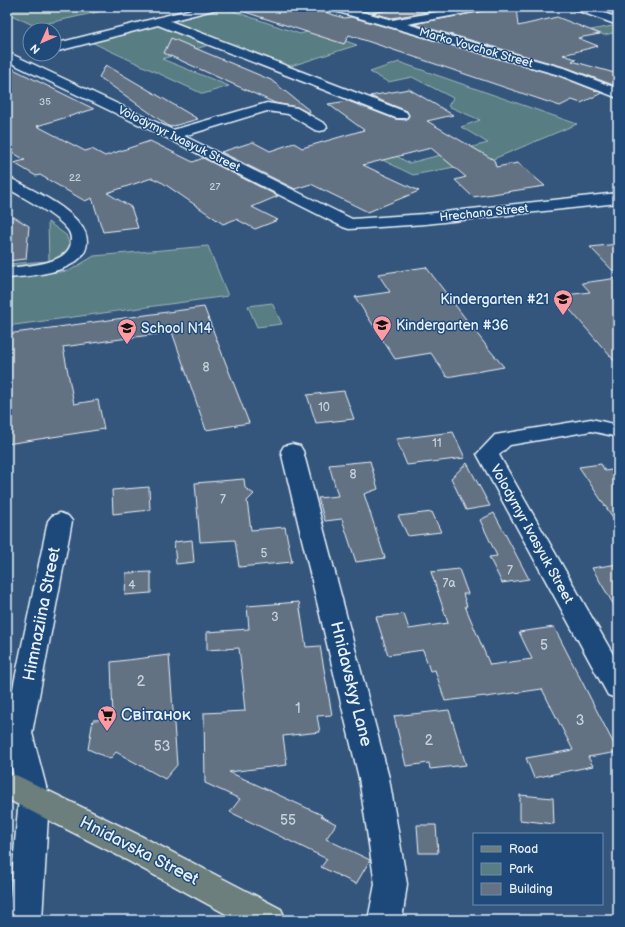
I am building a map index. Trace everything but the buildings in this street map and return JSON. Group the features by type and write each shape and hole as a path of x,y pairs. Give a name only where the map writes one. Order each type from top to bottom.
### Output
{"main road":[{"name":"Hnidavska Street","path":"20,792 130,846 269,920"}],"street":[{"path":"62,46 213,7"},
{"name":"Marko Vovchok Street","path":"332,7 563,72 618,94"},
{"path":"393,24 483,7"},
{"path":"577,7 618,22"},
{"path":"159,21 401,115"},
{"path":"9,59 22,56"},
{"name":"Volodymyr Ivasyuk Street","path":"9,59 172,135 349,224"},
{"path":"172,135 267,107 292,111 320,127"},
{"path":"7,182 62,216 77,231 80,245 75,255 62,264 32,271 7,273"},
{"name":"Hrechana Street","path":"349,224 425,219 618,198"},
{"name":"Volodymyr Ivasyuk Street","path":"618,431 591,425 503,440 488,454 618,688"},
{"name":"Hnidavskyy Lane","path":"292,451 374,778 390,884 385,920"},
{"name":"Himnaziina Street","path":"25,920 18,733 60,521"}],"green space":[{"path":"7,7 120,7 53,22 26,22 7,13"},
{"path":"359,7 399,7 388,9 409,19 396,22 349,9"},
{"path":"589,7 618,8 618,15 613,16"},
{"path":"224,8 300,34 314,30 357,45 288,67 169,22"},
{"path":"158,23 212,44 162,59 229,86 203,94 89,41"},
{"path":"618,25 618,32 604,35 591,30"},
{"path":"399,62 577,124 491,160 413,175 352,145 367,140 409,163 488,143 461,127 480,120 448,106 453,98 412,77 388,82 370,72"},
{"path":"48,222 66,235 70,246 66,255 44,265 7,269 7,264 49,261"},
{"path":"208,246 228,296 7,326 7,277 69,271 94,256"},
{"path":"272,303 282,324 257,327 248,306"}],"place":[{"name":"Kindergarten #21","path":"563,316"},
{"name":"Kindergarten #36","path":"382,342"},
{"name":"School N14","path":"127,345"},
{"name":"Світанок","path":"107,732"}]}
